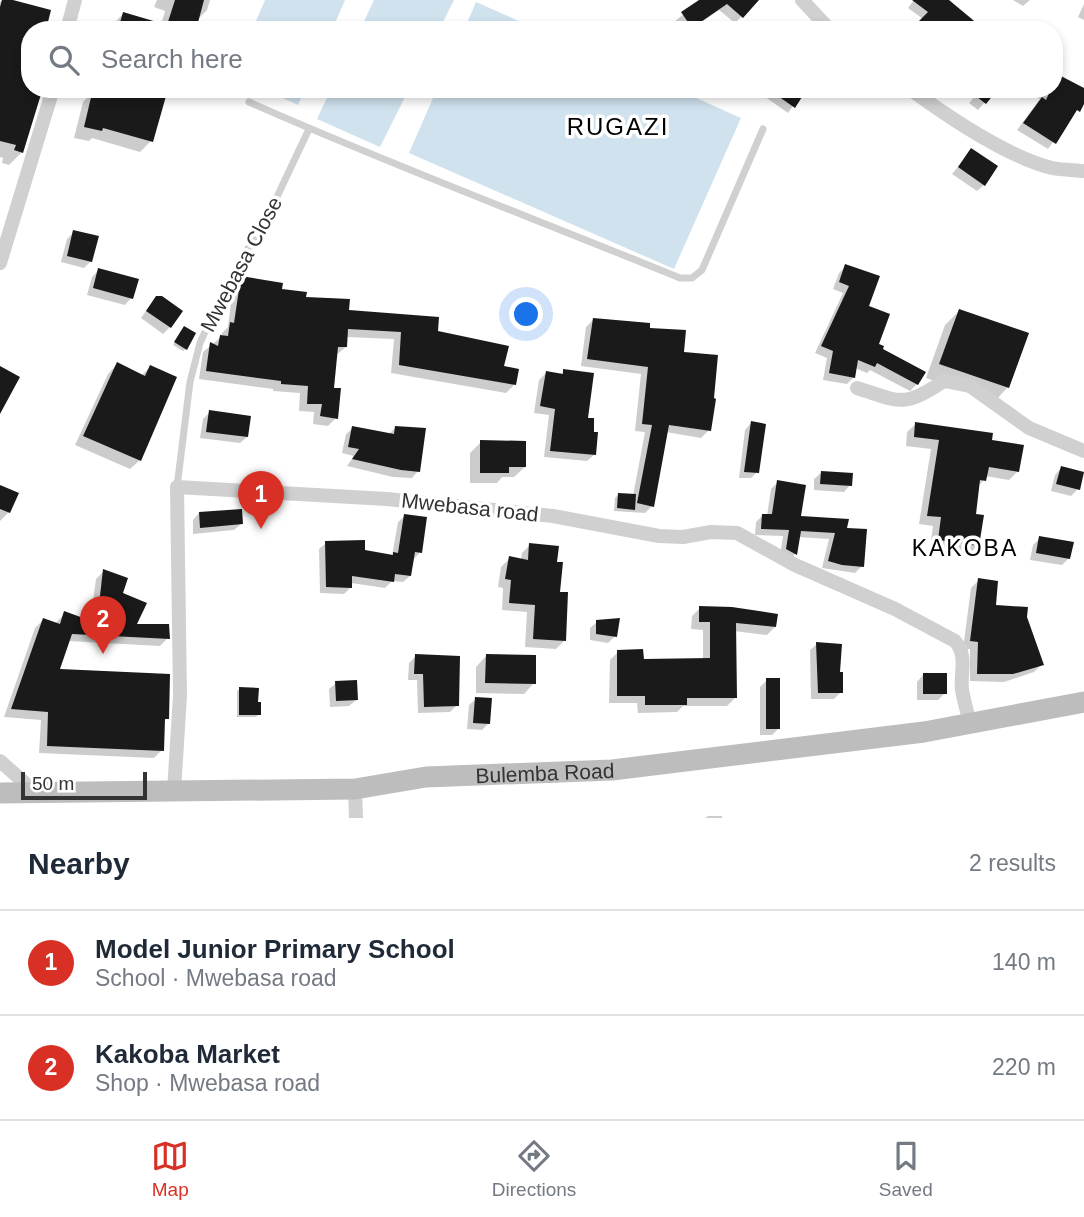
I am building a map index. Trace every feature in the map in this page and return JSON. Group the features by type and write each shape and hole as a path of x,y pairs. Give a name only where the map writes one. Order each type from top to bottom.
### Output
{"main road":[{"name":"Bulemba Road","path":"0,793 355,789 426,777 612,770 924,732 1084,702"}],"street":[{"path":"69,21 75,0"},
{"path":"802,0 822,21"},
{"path":"0,263 50,98"},
{"path":"923,98 947,115 1018,155 1052,168 1084,171"},
{"path":"857,388 896,400 911,401 944,381 970,386 1029,428 1084,451"},
{"path":"174,791 180,696 177,487"},
{"name":"Mwebasa road","path":"177,487 387,499 553,516 659,536 737,533 794,565 895,609 955,641 963,656 962,688 970,723"},
{"path":"0,761 36,793"},
{"path":"355,789 356,818"}],"lane":[{"path":"249,102 309,129 680,278 692,278 702,270 763,129"},
{"name":"Mwebasa Close","path":"177,487 190,382 200,343 222,294 275,201 309,129"}],"water":[{"path":"265,0 345,0 336,21 256,21"},
{"path":"374,0 454,0 444,21 364,21"},
{"path":"476,2 519,21 468,21"},
{"path":"283,98 301,98 298,105"},
{"path":"327,98 404,98 380,147 317,119"},
{"path":"433,98 696,98 741,118 674,269 409,153"}],"building":[{"path":"2,0 13,0 51,10 48,21 21,21 21,98 40,98 23,153 14,150 16,145 0,141"},
{"path":"175,0 204,0 198,21 168,21"},
{"path":"699,0 759,0 743,18 727,4 702,21 687,21 681,12"},
{"path":"912,0 949,0 974,21 919,21 928,12"},
{"path":"123,12 153,21 120,21"},
{"path":"1063,77 1084,88 1084,104 1080,112 1077,110 1056,144 1023,123 1041,98 1063,98"},
{"path":"91,98 165,98 153,142 103,128 102,131 84,127"},
{"path":"781,98 801,98 795,108"},
{"path":"978,98 991,98 986,104"},
{"path":"971,148 998,166 985,186 958,167"},
{"path":"73,230 99,236 92,262 67,256"},
{"path":"845,264 880,276 869,306 890,314 879,344 884,346 883,349 926,372 918,385 877,363 875,367 858,360 855,378 829,373 833,351 821,346 849,286 839,282"},
{"path":"98,268 139,279 133,299 93,288"},
{"path":"241,276 283,283 282,289 307,292 306,297 350,299 349,310 439,317 438,331 509,346 504,366 519,369 516,385 399,365 401,332 348,329 347,347 338,347 334,388 341,388 338,419 320,416 322,404 307,404 308,386 206,371 210,342 218,346 220,335 228,336 230,322 234,323"},
{"path":"156,296 162,296 183,311 171,328 146,311"},
{"path":"959,309 1029,333 1009,388 939,364"},
{"path":"593,318 650,323 650,328 686,330 684,352 718,355 711,431 669,425 654,507 637,503 652,425 642,424 648,367 587,359"},
{"path":"184,326 196,333 187,350 174,342"},
{"path":"117,362 145,376 150,365 177,377 141,461 83,436"},
{"path":"0,366 20,377 0,414"},
{"path":"563,369 594,373 588,418 594,418 594,432 598,432 596,455 550,451 555,409 540,406 546,371 563,374"},
{"path":"209,410 251,416 248,437 206,432"},
{"path":"751,421 766,424 759,473 744,472"},
{"path":"915,422 993,433 992,440 1024,445 1019,472 989,467 986,481 980,480 976,514 984,515 979,546 938,540 941,517 927,516 939,440 914,437"},
{"path":"352,426 394,434 395,426 426,428 420,472 352,459 359,449 348,447"},
{"path":"480,440 526,441 526,467 509,467 509,473 480,473"},
{"path":"1061,466 1084,472 1080,490 1056,484"},
{"path":"821,471 853,473 852,486 820,484"},
{"path":"777,480 806,485 801,516 849,519 847,528 867,529 864,567 828,561 835,533 801,531 797,555 786,549 789,530 761,529 762,514 772,514"},
{"path":"0,485 19,493 10,513 0,509"},
{"path":"618,493 636,494 635,510 617,508"},
{"path":"242,509 243,524 200,528 199,512"},
{"path":"404,514 427,517 422,553 415,552 411,576 395,574 394,582 352,576 352,588 326,587 325,541 365,540 365,550 393,555 393,552 398,553"},
{"path":"1039,536 1074,542 1070,559 1036,553"},
{"path":"529,543 559,546 557,562 563,562 560,592 568,592 566,641 533,639 535,605 509,603 511,580 505,579 509,556 528,560"},
{"path":"103,569 128,578 123,593 147,603 137,624 169,624 170,639 72,634 60,669 170,674 169,719 165,719 164,751 47,746 48,712 11,709 43,618 60,624 64,611 97,623"},
{"path":"978,578 998,581 996,605 1028,607 1027,617 1044,665 1013,674 977,674 978,642 970,641"},
{"path":"699,606 732,607 778,614 776,627 736,623 737,698 687,698 687,705 645,705 645,696 617,696 617,650 643,649 644,659 710,658 710,622 699,622"},
{"path":"620,618 617,637 596,634 596,620"},
{"path":"816,642 842,644 840,672 843,672 843,693 818,693"},
{"path":"415,654 460,656 459,706 424,707 423,674 414,674"},
{"path":"486,654 536,655 536,684 485,683"},
{"path":"923,673 947,673 947,694 923,694"},
{"path":"766,678 780,678 780,729 766,729"},
{"path":"357,680 358,700 336,701 335,681"},
{"path":"239,687 259,688 261,715 239,715"},
{"path":"475,697 492,698 490,724 473,723"}],"place":[{"name":"Model Junior Primary School","path":"261,529"},
{"name":"Kakoba Market","path":"103,654"}],"district":[{"name":"RUGAZI","path":"618,126"},
{"name":"KAKOBA","path":"965,548"}]}
